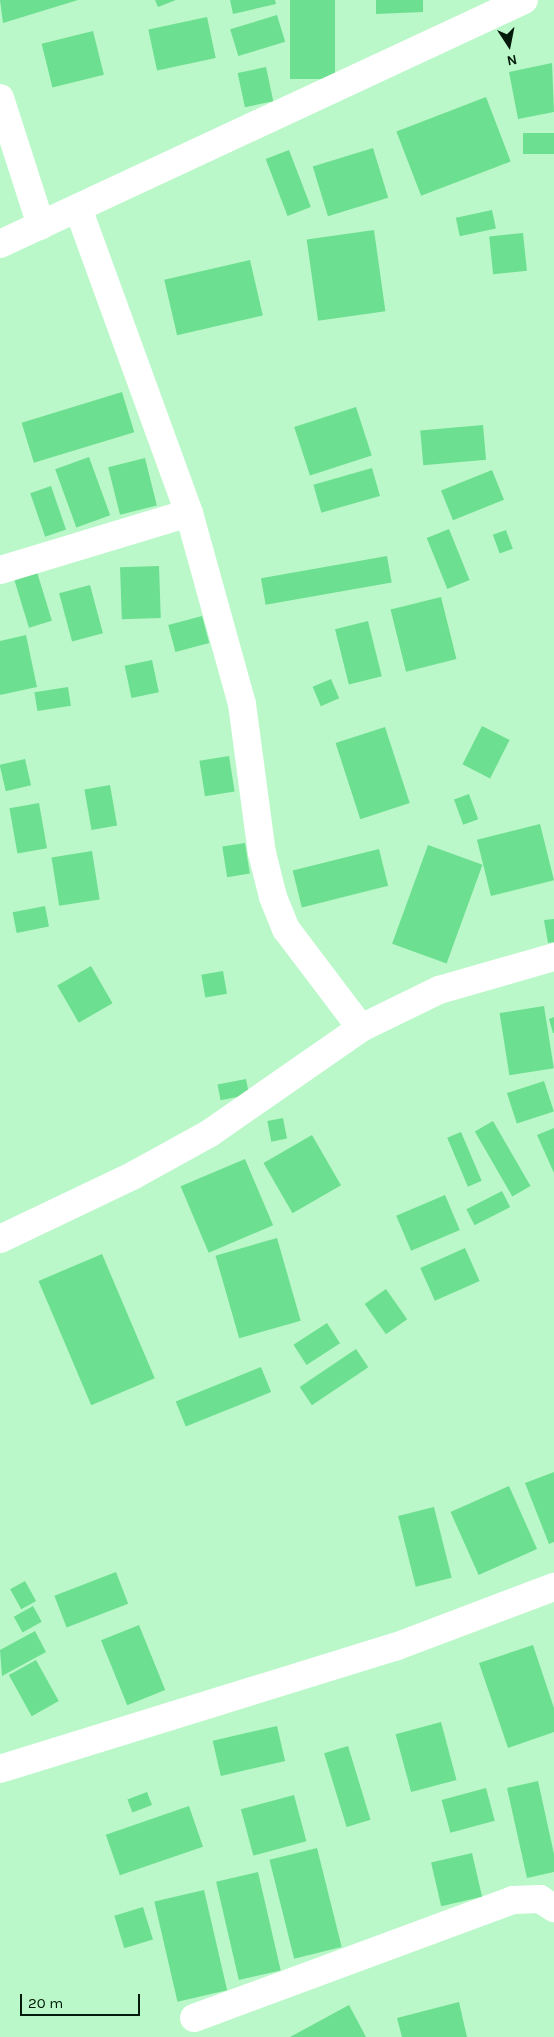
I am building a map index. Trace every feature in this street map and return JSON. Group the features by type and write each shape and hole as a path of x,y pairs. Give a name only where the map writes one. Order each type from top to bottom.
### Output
{"street":[{"path":"0,244 524,0"},
{"path":"0,98 41,226"},
{"path":"78,208 189,513 242,704 262,853 273,897 286,929 361,1028"},
{"path":"0,570 189,513"},
{"path":"0,1239 134,1175 210,1133 361,1028 439,990 554,957"},
{"path":"0,1769 395,1646 554,1587"},
{"path":"194,2018 513,1900 540,1899 554,1908"}],"building":[{"path":"0,0 78,0 3,23"},
{"path":"155,0 176,0 158,7"},
{"path":"230,0 275,0 276,4 233,14"},
{"path":"290,0 335,0 335,79 290,79"},
{"path":"376,0 423,0 423,12 376,14"},
{"path":"277,15 285,42 238,56 230,29"},
{"path":"207,17 216,58 157,71 148,29"},
{"path":"93,31 104,75 52,87 42,44"},
{"path":"552,63 554,112 518,119 509,72"},
{"path":"266,67 273,101 245,107 238,73"},
{"path":"486,97 511,161 421,196 396,131"},
{"path":"523,133 554,133 554,154 523,154"},
{"path":"373,148 388,198 328,216 313,166"},
{"path":"289,150 311,207 288,216 266,159"},
{"path":"492,210 496,229 460,236 456,218"},
{"path":"374,230 385,311 318,321 307,239"},
{"path":"523,233 527,271 493,274 489,237"},
{"path":"250,260 263,316 177,335 164,280"},
{"path":"122,392 134,432 34,463 22,423"},
{"path":"356,407 372,456 310,476 294,427"},
{"path":"483,425 486,460 423,465 420,430"},
{"path":"89,457 110,515 76,528 55,469"},
{"path":"145,458 157,506 120,515 108,467"},
{"path":"372,468 380,496 321,513 313,485"},
{"path":"492,470 504,500 453,520 441,491"},
{"path":"51,486 66,529 45,537 30,493"},
{"path":"449,529 470,580 447,589 427,538"},
{"path":"506,530 513,549 500,554 493,535"},
{"path":"387,556 392,583 266,605 261,578"},
{"path":"159,566 161,618 122,619 120,567"},
{"path":"37,572 52,621 29,628 14,579"},
{"path":"90,585 103,633 72,642 59,593"},
{"path":"441,597 456,659 406,672 391,610"},
{"path":"202,616 209,643 175,652 168,625"},
{"path":"368,621 382,676 349,685 335,629"},
{"path":"26,635 37,687 0,695 0,641"},
{"path":"152,660 159,692 131,698 125,666"},
{"path":"331,679 339,698 321,706 313,687"},
{"path":"68,687 71,706 37,711 34,692"},
{"path":"482,726 510,740 490,778 462,764"},
{"path":"385,727 410,803 360,819 336,743"},
{"path":"229,756 235,792 205,796 199,761"},
{"path":"25,759 31,785 6,791 0,765"},
{"path":"110,785 117,825 92,830 84,790"},
{"path":"469,794 478,819 463,825 454,799"},
{"path":"39,803 47,848 17,854 9,808"},
{"path":"540,824 554,880 491,896 477,840"},
{"path":"245,843 250,874 227,877 222,847"},
{"path":"428,845 483,865 447,964 392,944"},
{"path":"379,849 388,886 302,907 293,871"},
{"path":"92,851 100,899 59,906 52,857"},
{"path":"45,906 49,927 17,933 13,912"},
{"path":"554,919 554,942 548,943 544,920"},
{"path":"91,966 112,1003 79,1023 57,986"},
{"path":"223,971 227,994 205,997 201,975"},
{"path":"544,1006 554,1068 509,1075 500,1013"},
{"path":"554,1017 554,1033 553,1033 549,1019"},
{"path":"246,1079 249,1095 221,1100 218,1085"},
{"path":"544,1081 554,1111 517,1123 507,1093"},
{"path":"283,1118 287,1139 271,1142 267,1121"},
{"path":"493,1121 530,1186 512,1196 475,1132"},
{"path":"554,1128 554,1173 537,1135"},
{"path":"461,1132 482,1181 468,1187 447,1138"},
{"path":"312,1135 341,1185 293,1213 264,1163"},
{"path":"245,1159 273,1225 209,1253 181,1186"},
{"path":"502,1191 510,1207 475,1225 466,1209"},
{"path":"445,1195 460,1230 411,1251 396,1216"},
{"path":"277,1238 301,1321 239,1338 215,1256"},
{"path":"465,1248 480,1281 435,1301 420,1268"},
{"path":"102,1254 155,1378 91,1405 38,1281"},
{"path":"386,1289 407,1319 386,1334 365,1304"},
{"path":"327,1323 340,1343 307,1365 293,1345"},
{"path":"356,1349 368,1367 312,1405 300,1387"},
{"path":"261,1367 271,1392 186,1426 176,1401"},
{"path":"554,1472 554,1542 549,1544 525,1483"},
{"path":"509,1486 537,1549 479,1575 451,1512"},
{"path":"434,1507 452,1578 416,1587 398,1516"},
{"path":"116,1572 128,1604 67,1627 54,1596"},
{"path":"25,1581 36,1601 21,1609 10,1589"},
{"path":"33,1606 42,1622 22,1632 14,1617"},
{"path":"139,1625 165,1690 127,1705 101,1640"},
{"path":"35,1631 46,1652 2,1676 0,1650"},
{"path":"533,1645 554,1708 554,1732 508,1748 479,1663"},
{"path":"36,1660 59,1701 32,1716 9,1675"},
{"path":"441,1722 457,1780 411,1792 396,1734"},
{"path":"277,1726 285,1761 221,1776 213,1741"},
{"path":"348,1746 371,1820 347,1827 324,1753"},
{"path":"538,1781 554,1854 554,1872 527,1878 507,1788"},
{"path":"486,1788 495,1821 450,1833 442,1800"},
{"path":"147,1792 152,1805 132,1813 127,1800"},
{"path":"294,1795 306,1841 253,1856 241,1809"},
{"path":"189,1806 203,1847 120,1875 106,1835"},
{"path":"317,1848 342,1947 294,1959 269,1860"},
{"path":"472,1853 482,1897 441,1906 431,1862"},
{"path":"258,1872 281,1970 239,1980 216,1882"},
{"path":"204,1890 227,1990 177,2002 154,1901"},
{"path":"143,1907 153,1940 124,1948 114,1916"},
{"path":"459,2002 467,2037 402,2037 397,2018"},
{"path":"349,2005 366,2037 290,2037"}]}
